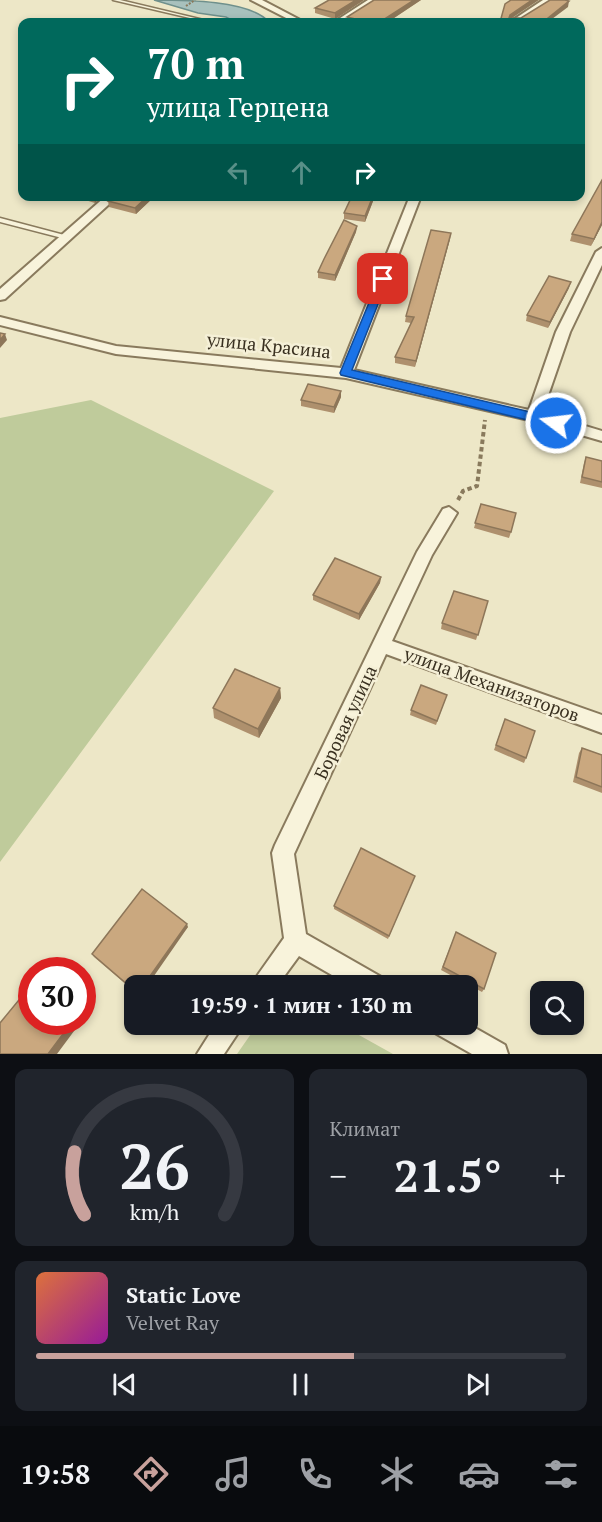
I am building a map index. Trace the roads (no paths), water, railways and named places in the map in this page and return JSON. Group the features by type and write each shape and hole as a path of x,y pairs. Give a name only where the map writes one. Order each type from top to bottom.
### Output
{"street":[{"path":"255,0 292,18"},
{"path":"345,18 374,0"},
{"path":"520,18 549,0"},
{"path":"0,296 107,201"},
{"path":"346,373 414,201"},
{"path":"534,416 562,332 602,252"},
{"name":"улица Красина","path":"0,321 116,350 346,373 534,416 602,436"},
{"name":"Боровая улица","path":"296,941 283,853 425,552 449,513"},
{"name":"улица Механизаторов","path":"382,645 602,724"},
{"path":"270,975 296,941 356,975"},
{"path":"209,1054 224,1035"},
{"path":"463,1035 495,1054"}],"lane":[{"path":"115,0 193,18"},
{"path":"0,220 66,237"}],"water":[{"path":"154,0 199,1 232,5 247,9 264,18 228,18 198,13"}]}
